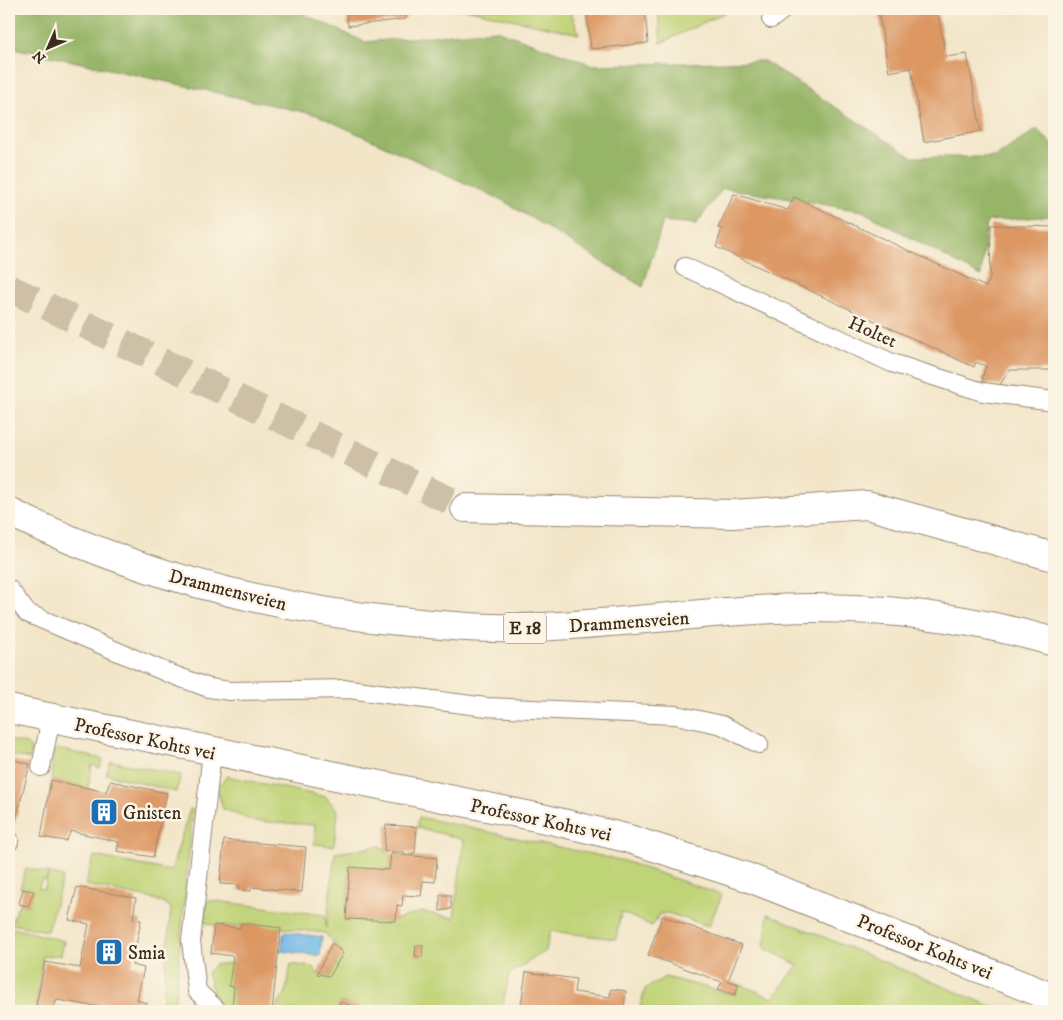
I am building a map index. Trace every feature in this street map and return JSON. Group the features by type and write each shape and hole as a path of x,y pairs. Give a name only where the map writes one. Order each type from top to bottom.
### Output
{"main road":[{"path":"465,508 733,514 868,505 1054,558"},
{"name":"Drammensveien","path":"9,512 92,548 143,567 222,591 375,619 509,628 760,610 850,609 909,613 962,621 1017,631 1054,642"},
{"name":"Professor Kohts vei","path":"9,709 546,819 626,838 747,877 1054,998"}],"lane":[{"name":"Holtet","path":"685,267 892,363 983,392 1054,401"},
{"path":"9,589 27,613 168,673 210,688 230,691 349,690 486,707 676,715 722,725 759,744"},
{"path":"42,766 51,718"},
{"path":"212,752 191,941 197,991 218,1011"}],"green space":[{"path":"9,9 293,9 365,42 496,30 593,65 764,61 912,157 995,157 1037,129 1054,146 1054,216 987,221 981,276 862,211 723,188 696,224 663,221 643,287 502,200 317,115 9,47"},
{"path":"417,9 465,9 417,12"},
{"path":"465,9 570,9 579,34"},
{"path":"658,9 732,9 661,43"},
{"path":"9,740 27,744 31,749 30,759 9,755"},
{"path":"58,749 103,759 100,768 92,765 88,788 51,780 53,752"},
{"path":"111,761 181,775 176,792 106,774"},
{"path":"227,776 326,797 338,811 334,846 314,844 315,825 253,821 223,809 217,788"},
{"path":"190,809 193,809 174,1011 162,1011 171,907 154,899 85,885 94,856 171,871"},
{"path":"419,817 624,861 722,895 709,926 667,913 660,914 652,926 621,912 616,939 550,931 546,951 509,974 502,1011 373,1011 340,1002 337,1011 273,1011 285,995 291,964 313,967 317,974 330,976 343,953 325,933 281,928 214,925 203,922 208,900 325,915 326,928 335,853 381,846 384,851 391,854 389,870 350,867 346,919 386,922 422,912 454,918 464,840 417,827"},
{"path":"26,868 48,873 46,880 41,880 39,888 44,889 49,873 63,877 47,931 11,924 19,904 28,906 33,892 20,888"},
{"path":"768,914 1003,1011 639,1011 645,989 665,977 735,995 739,984 773,998 798,965 764,948"},
{"path":"13,928 64,941 61,955 43,956 36,1005 107,1011 9,1011 9,944"},
{"path":"232,963 229,986 234,987 232,1008 225,1011 217,1003 207,973 214,965"}],"water":[{"path":"284,932 322,937 320,956 281,951"}],"building":[{"path":"346,9 404,9 406,19 348,26"},
{"path":"586,9 645,9 648,43 591,49"},
{"path":"878,9 937,9 946,57 967,54 981,131 924,142 911,68 889,72"},
{"path":"734,194 788,210 794,197 986,287 990,279 991,225 1054,227 1054,370 1009,370 1000,385 986,384 982,379 986,366 976,362 974,367 716,247 722,229 718,228"},
{"path":"9,759 30,764 15,823 9,822"},
{"name":"Gnisten","path":"51,780 106,792 110,781 167,793 153,857 117,851 119,842 71,831 66,841 41,837"},
{"path":"386,825 417,827 415,853 384,851"},
{"path":"224,840 306,847 302,892 251,887 251,891 238,890 239,885 220,884"},
{"path":"391,854 437,858 435,882 423,881 421,896 403,895 402,906 397,905 396,921 346,919 350,867 389,870"},
{"name":"Smia","path":"77,887 136,898 133,919 141,920 132,965 144,968 137,1000 147,1003 145,1011 124,1011 57,1000 53,1008 36,1005 45,962 80,968 89,924 69,920"},
{"path":"23,889 34,891 28,906 19,904"},
{"path":"440,895 451,895 451,909 440,911"},
{"path":"662,916 742,945 728,981 739,984 735,995 718,989 722,982 648,955"},
{"path":"241,923 281,928 272,1011 232,1008 234,987 229,986 233,956 211,953 214,925 240,928"},
{"path":"332,943 343,953 330,976 317,974"},
{"path":"416,945 423,945 422,957 415,956"},
{"path":"526,972 576,979 574,992 610,997 611,989 626,991 624,1007 608,1005 608,1011 520,1011"},
{"path":"340,1002 371,1011 337,1011"}],"tunnel":[{"path":"9,288 465,508"}],"place":[{"name":"Gnisten","path":"104,812"},
{"name":"Smia","path":"109,952"}]}
